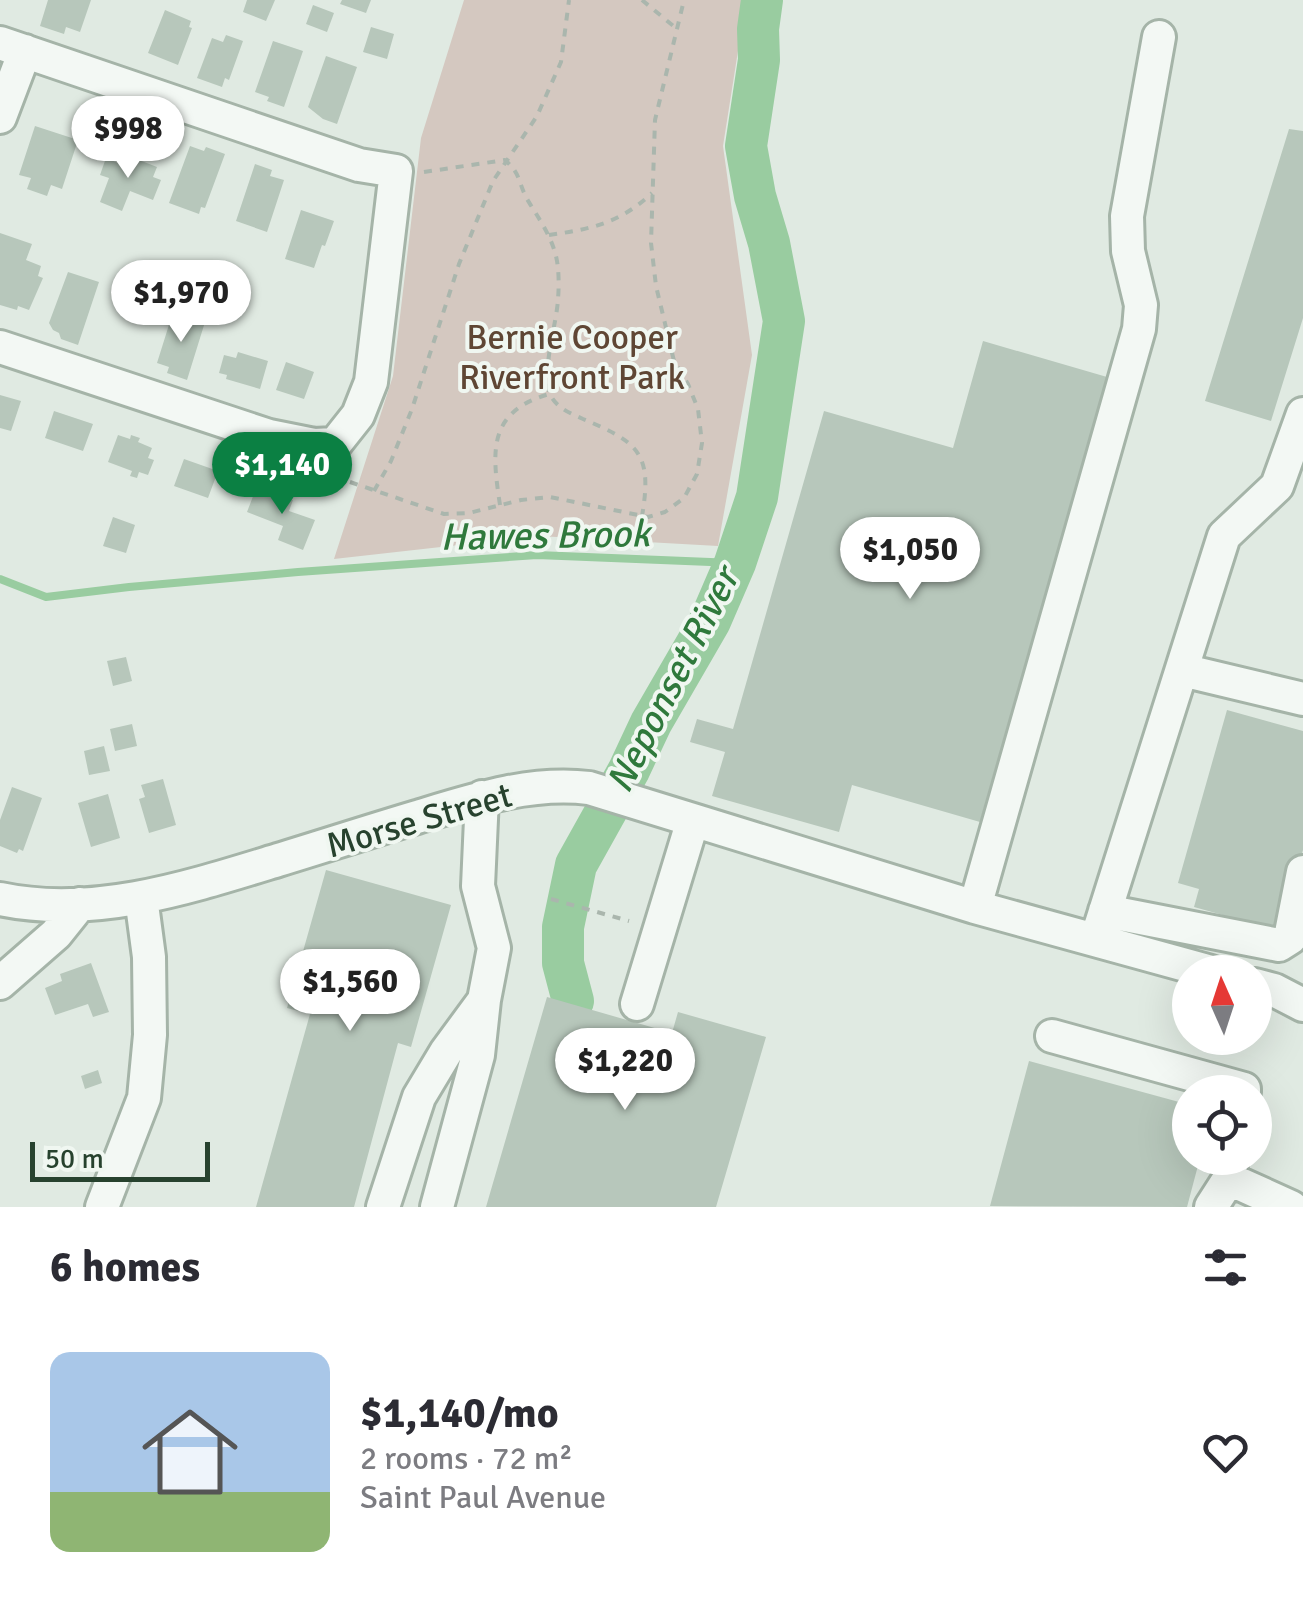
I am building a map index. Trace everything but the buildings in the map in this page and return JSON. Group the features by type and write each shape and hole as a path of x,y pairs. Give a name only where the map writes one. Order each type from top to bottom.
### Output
{"street":[{"path":"975,908 1140,329 1141,305 1128,251 1127,216 1159,36"},
{"path":"0,118 12,47 360,165 396,171 371,382 358,415 335,444 314,445 269,436 0,347"},
{"path":"1303,414 1277,486 1224,536 1101,926 1279,945 1290,938 1303,872"},
{"path":"1182,670 1303,699"},
{"name":"Morse Street","path":"0,899 28,905 142,897 204,883 482,797 566,785 589,788 975,908 1101,926 1172,956"},
{"path":"437,1207 478,1055 494,948 478,886 482,797"},
{"path":"637,1004 694,820"},
{"path":"102,1207 144,1098 150,976 142,897"},
{"path":"0,983 56,934 80,904"},
{"path":"1272,989 1303,1005"},
{"path":"383,1207 418,1097 484,1000"},
{"path":"1052,1036 1193,1075"},
{"path":"1211,1207 1227,1175"},
{"path":"1241,1175 1290,1207 1303,1191"}],"path":[{"path":"374,491 412,409 458,264 492,181 537,116 561,62 570,0"},
{"path":"642,0 678,29"},
{"path":"350,482 444,514 550,497 642,516 665,512 684,498 696,474 702,443 698,409 674,361 650,244 655,120 684,0"},
{"path":"396,171 430,172 505,160"},
{"path":"505,160 516,170 524,193 549,235 557,260 558,299 549,394 559,406 614,432 638,451 646,469 642,516"},
{"path":"549,235 603,224 634,209 652,192"},
{"path":"500,505 494,462 498,434 508,417 549,394"},
{"path":"551,899 630,921"}],"green space":[{"name":"Bernie Cooper Riverfront Park","path":"464,0 746,0 723,146 752,355 718,546 539,536 334,559 393,376 421,138"}],"waterway":[{"name":"Neponset River","path":"573,1001 563,963 563,927 576,865 710,621 757,497 784,321 746,146 759,60 762,0"},
{"name":"Hawes Brook","path":"0,579 46,597 298,572 537,555 735,563"}]}
